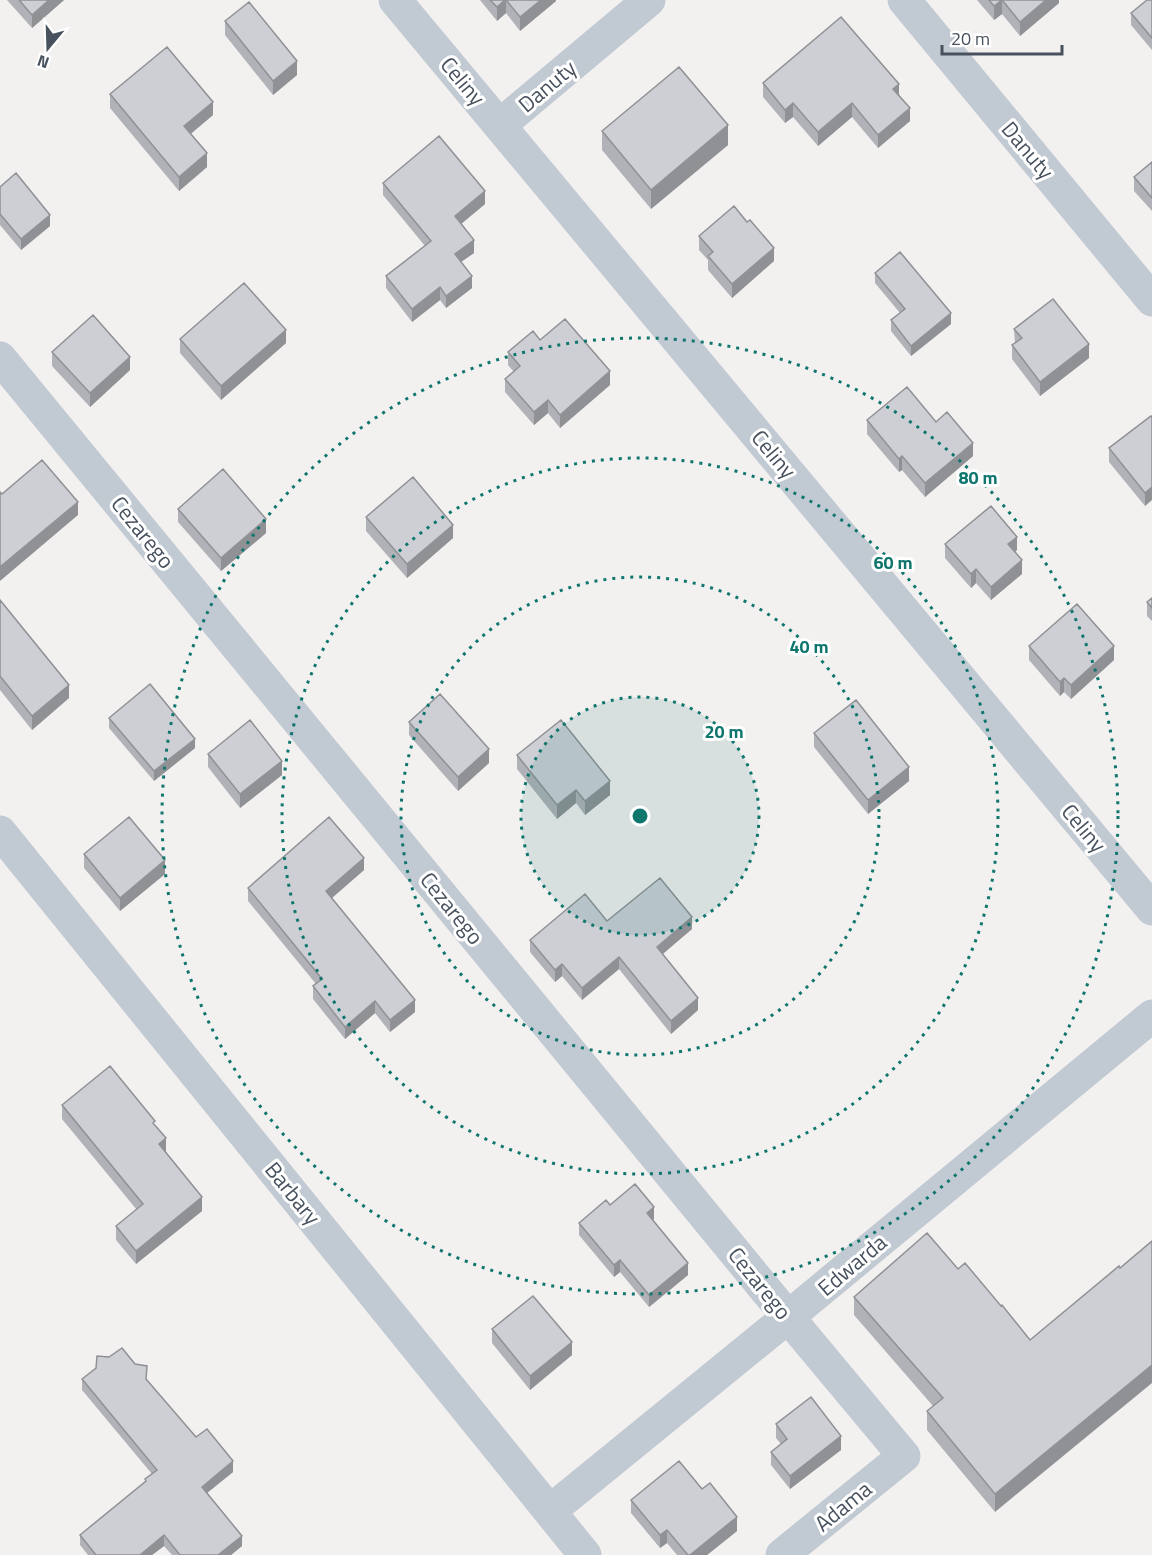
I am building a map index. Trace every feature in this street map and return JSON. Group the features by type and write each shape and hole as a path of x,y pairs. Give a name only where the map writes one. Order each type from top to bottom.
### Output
{"street":[{"name":"Celiny","path":"395,0 1152,909"},
{"name":"Danuty","path":"500,125 649,0"},
{"name":"Danuty","path":"904,0 1152,300"},
{"name":"Cezarego","path":"0,358 904,1456"},
{"name":"Barbary","path":"0,832 585,1555"},
{"name":"Edwarda","path":"549,1511 1152,1016"},
{"name":"Adama","path":"782,1555 904,1456"}],"building":[{"path":"19,0 49,0 32,15"},
{"path":"490,0 505,0 497,7"},
{"path":"506,0 541,0 520,17"},
{"path":"989,0 1002,0 994,6"},
{"path":"1002,0 1046,0 1020,22"},
{"path":"1147,0 1152,0 1152,38 1131,13"},
{"path":"249,2 297,61 273,81 225,21"},
{"path":"841,17 899,84 893,89 910,108 878,135 852,103 818,132 793,103 785,110 763,83"},
{"path":"167,47 213,102 184,126 207,153 179,177 110,94"},
{"path":"679,67 728,125 651,190 602,131"},
{"path":"439,136 485,191 455,216 474,240 455,254 472,276 446,296 440,287 412,309 386,276 431,241 383,183"},
{"path":"1152,162 1152,198 1134,177"},
{"path":"16,173 50,215 21,239 0,214 0,187"},
{"path":"734,206 747,222 750,220 774,248 732,284 708,256 713,252 699,236"},
{"path":"900,252 951,313 911,346 891,320 905,309 875,273"},
{"path":"244,283 286,330 221,386 180,339"},
{"path":"1053,299 1089,344 1040,382 1012,345 1022,338 1014,329"},
{"path":"93,315 130,357 90,393 52,352"},
{"path":"565,319 610,371 560,415 548,400 534,412 505,379 520,366 508,352 533,331 540,340"},
{"path":"907,387 936,422 947,412 973,443 925,483 902,456 899,459 867,420"},
{"path":"1151,416 1152,487 1145,493 1109,448"},
{"path":"42,460 78,502 0,567 0,492 2,494"},
{"path":"223,469 266,519 221,558 178,509"},
{"path":"413,477 453,525 407,564 366,517"},
{"path":"991,506 1017,537 1008,544 1022,560 991,587 976,569 971,574 945,544"},
{"path":"1152,598 1152,608 1147,602"},
{"path":"0,600 69,685 32,716 0,676"},
{"path":"1077,604 1114,646 1071,685 1064,678 1060,682 1029,646"},
{"path":"150,684 195,739 154,771 109,718"},
{"path":"440,694 489,749 458,777 409,722"},
{"path":"856,700 909,767 868,800 814,733"},
{"path":"250,720 282,761 240,794 208,754"},
{"path":"561,720 610,781 585,801 576,790 557,805 517,755"},
{"path":"129,817 165,860 120,898 84,854"},
{"path":"329,817 364,858 326,891 415,1000 390,1020 375,1001 345,1027 313,986 322,979 248,888"},
{"path":"660,878 692,917 657,947 698,998 671,1021 619,957 582,988 562,964 555,970 530,940 585,894 607,921"},
{"path":"110,1066 155,1121 153,1123 166,1138 159,1144 202,1197 136,1251 116,1226 143,1204 62,1105"},
{"path":"635,1184 654,1207 647,1213 688,1263 649,1295 620,1260 614,1265 579,1223 606,1200 610,1205"},
{"path":"927,1233 958,1269 965,1263 1030,1340 1152,1241 1152,1365 995,1494 927,1411 943,1398 854,1297"},
{"path":"533,1296 572,1342 530,1376 492,1329"},
{"path":"122,1348 135,1364 147,1366 146,1379 196,1437 207,1429 233,1461 202,1487 242,1536 218,1555 180,1555 164,1535 140,1555 96,1555 80,1535 157,1470 82,1379 96,1368 97,1356 109,1357"},
{"path":"811,1397 841,1436 790,1476 771,1452 787,1439 776,1424"},
{"path":"679,1461 702,1489 710,1483 737,1517 690,1555 667,1530 660,1535 631,1500"}]}
